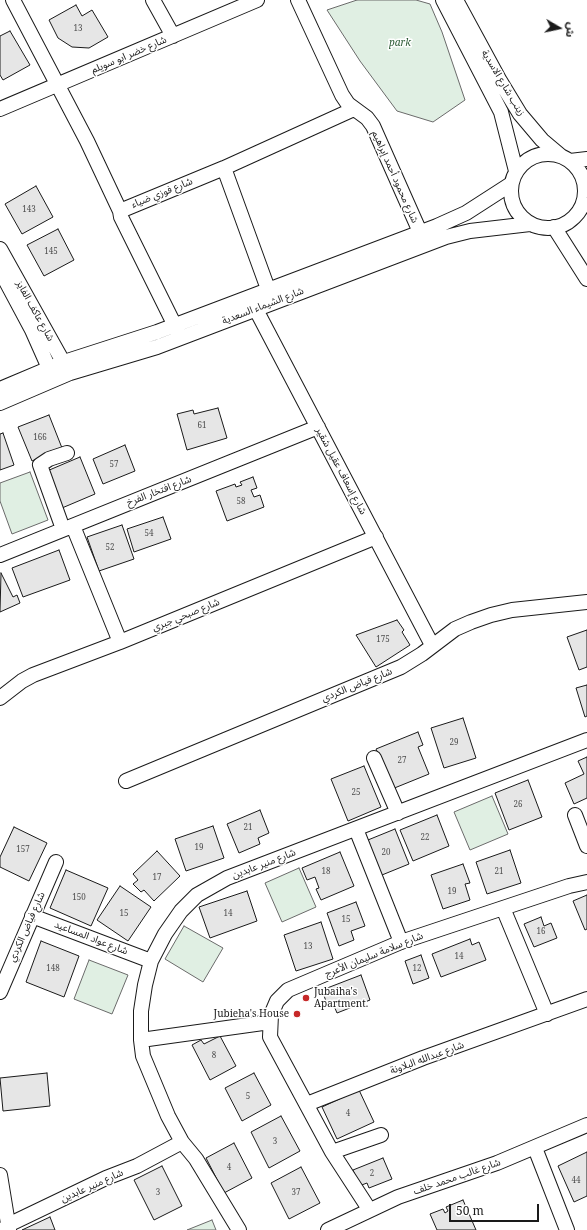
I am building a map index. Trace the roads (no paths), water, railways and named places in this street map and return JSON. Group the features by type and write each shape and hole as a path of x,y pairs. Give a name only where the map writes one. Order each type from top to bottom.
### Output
{"street":[{"name":"شارع فوزي ضياء","path":"13,0 58,84 120,211 224,168 354,109"},
{"path":"153,0 173,36"},
{"name":"شارع خضر ابو سويلم","path":"0,109 257,0"},
{"name":"شارع محمود أحمد إبراهيم","path":"298,0 342,95 354,109 366,118 373,126 420,232"},
{"name":"زينب شارع الاسدية","path":"443,0 501,112 516,171"},
{"name":"زينب شارع الاسدية","path":"456,0 500,81 520,114 542,140 566,159"},
{"path":"566,159 582,176 585,203 575,216 566,223 554,227 542,228 530,224 521,217 515,209 511,199 512,184 516,171 523,163 532,157 541,154 552,154 566,159 587,159"},
{"path":"224,168 268,290"},
{"name":"شارع الشيماء السعدية","path":"178,331 249,296 349,261 466,213 512,184"},
{"path":"120,211 121,217 178,331"},
{"name":"شارع الشيماء السعدية","path":"0,389 51,374 178,331 255,310 458,233 530,224"},
{"path":"554,227 587,280"},
{"name":"شارع عاكف الفايز","path":"0,249 67,368"},
{"name":"شارع عاكف الفايز","path":"0,270 51,374"},
{"name":"شارع إسعاف عقيل شقير","path":"249,296 432,645"},
{"name":"شارع الشيماء السعدية","path":"0,403 51,374"},
{"name":"شارع افتخار الفرخ","path":"0,555 318,427"},
{"path":"67,453 49,459 40,465 120,642"},
{"name":"شارع صبحي جبري","path":"0,698 33,675 120,642 376,537"},
{"name":"شارع فياض الكردي","path":"126,781 401,667 422,654 455,629 491,615 587,602"},
{"name":"شارع منير عابدين","path":"239,1230 196,1159 182,1142 152,1079 143,1056 141,1040 141,1011 150,961 164,934 197,894 227,878 254,866 356,829 587,740"},
{"path":"374,758 398,813"},
{"path":"576,815 587,846"},
{"path":"356,829 401,942"},
{"name":"شارع فياض الكردي","path":"0,992 56,862"},
{"name":"شارع سلامة سليمان الأعرج","path":"369,1209 332,1152 273,1044 270,1037 270,1022 277,1001 288,990 401,942 569,886 587,882"},
{"path":"503,908 547,1014"},
{"name":"شارع عواد المساعيد","path":"32,916 150,961"},
{"name":"شارع عبدالله البلاونة","path":"307,1104 423,1058 587,999"},
{"path":"141,1040 270,1022"},
{"name":"شارع غالب محمد خلف","path":"328,1230 369,1209 535,1148 587,1125"},
{"path":"332,1152 382,1135"},
{"name":"شارع منير عابدين","path":"7,1228 106,1178 137,1166 182,1142"},
{"path":"535,1148 567,1230"},
{"path":"0,1175 7,1228"}],"place":[{"name":"Jubaiha's Apartment.","path":"306,998"},
{"name":"Jubieha's House","path":"297,1014"}],"park label":[{"name":"park","path":"400,43"}]}
